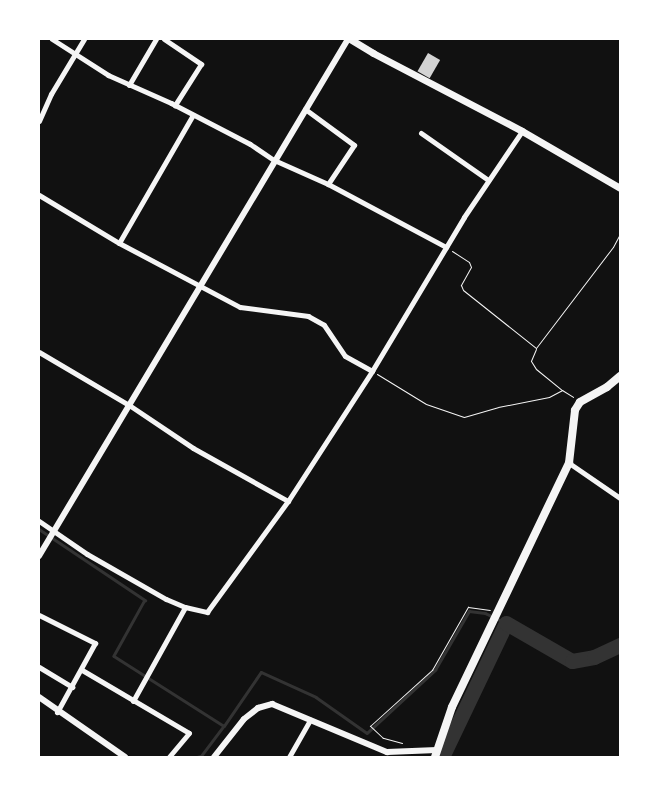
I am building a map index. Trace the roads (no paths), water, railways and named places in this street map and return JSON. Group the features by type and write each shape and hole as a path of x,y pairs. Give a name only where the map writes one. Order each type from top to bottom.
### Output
{"main road":[{"path":"349,39 522,131 620,188"},
{"path":"436,754 452,707 569,463 575,410 580,402 606,387 620,376"}],"street":[{"path":"52,39 108,75 175,105 250,144 274,160 328,184 446,247"},
{"path":"39,121 74,52 84,39"},
{"path":"129,85 156,39"},
{"path":"164,39 201,64 175,105"},
{"path":"39,556 200,288 274,160 349,39"},
{"path":"305,109 354,145 328,184"},
{"path":"119,243 193,115"},
{"path":"39,520 53,532 87,554 185,607 208,612 288,501 372,371 488,180 522,131"},
{"path":"420,133 488,180"},
{"path":"39,195 119,243 200,288 240,307 308,316 324,325 345,356 372,371"},
{"path":"39,352 129,404 193,448 288,501"},
{"path":"569,463 620,498"},
{"path":"133,701 185,607"},
{"path":"39,615 95,643 82,670 57,712"},
{"path":"39,667 72,687"},
{"path":"82,670 189,733 169,757"},
{"path":"39,696 57,712 125,757"},
{"path":"214,757 244,719 258,708 272,704 387,752 436,754"},
{"path":"289,757 310,720"}],"waterway":[{"path":"39,529 145,600 114,656 224,726"},
{"path":"197,757 201,756 224,726 261,672 316,697 367,733 435,670 469,611 485,613 506,623"},
{"path":"442,757 506,623 572,661 594,657 620,645"}]}
